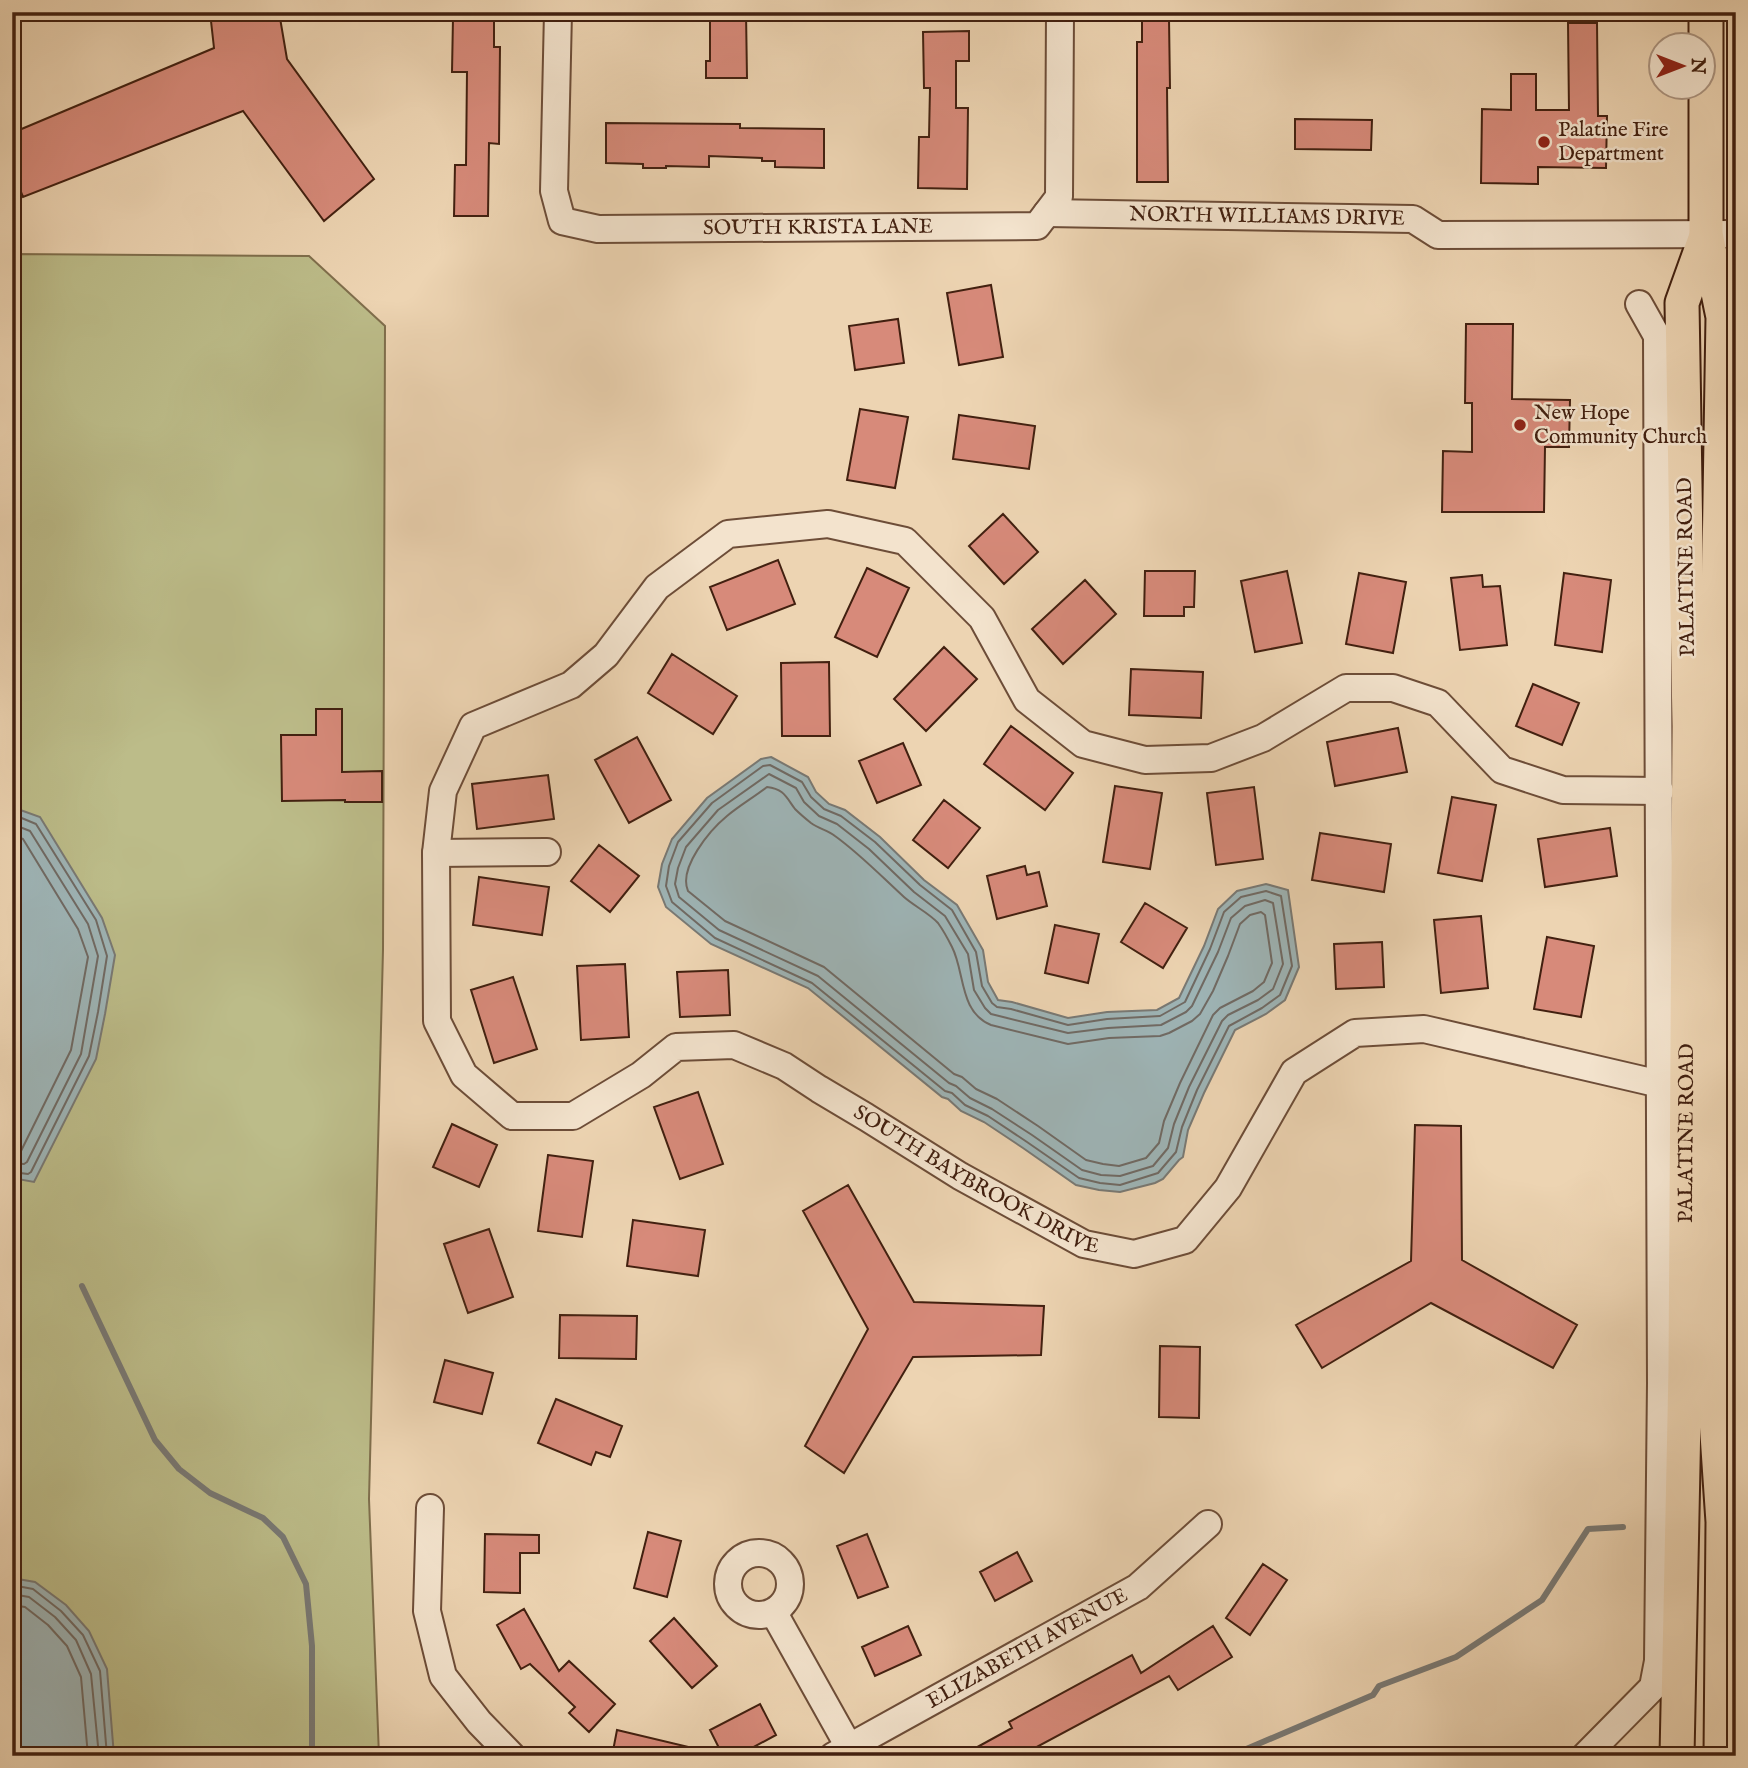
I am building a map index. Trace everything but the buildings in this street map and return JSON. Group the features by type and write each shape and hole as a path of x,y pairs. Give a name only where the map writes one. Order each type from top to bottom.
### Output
{"main road":[{"path":"1706,12 1721,234"},
{"name":"PALATINE ROAD","path":"1677,1756 1685,1369 1689,726 1682,303 1721,234"},
{"name":"PALATINE ROAD","path":"1721,234 1723,317 1712,1361 1723,1522 1721,1756"}],"street":[{"name":"SOUTH KRISTA LANE","path":"558,12 554,191 562,221 597,229 1037,226 1053,205"},
{"path":"1053,205 1060,12"},
{"name":"NORTH WILLIAMS DRIVE","path":"1053,205 1413,219 1438,235 1721,234"},
{"name":"PALATINE ROAD","path":"1585,1756 1653,1686 1658,1661 1661,1394 1657,336 1639,304"},
{"name":"SOUTH BAYBROOK DRIVE","path":"1660,790 1563,790 1502,770 1438,703 1393,688 1346,688 1263,738 1211,758 1145,760 1083,744 1027,700 982,618 905,541 828,524 728,534 657,587 606,655 571,685 473,726 443,791 436,853 437,1021 464,1075 512,1116 573,1115 641,1075 676,1047 734,1045 784,1066 960,1176 1084,1244 1135,1254 1185,1240 1228,1188 1294,1072 1355,1033 1424,1029 1660,1084"},
{"path":"436,853 547,852"},
{"path":"430,1508 427,1611 443,1676 479,1722 512,1756"},
{"name":"ELIZABETH AVENUE","path":"841,1751 1138,1587 1208,1524"},
{"path":"774,1612 841,1751"}],"green space":[{"path":"12,254 309,256 385,326 383,950 369,1499 379,1756 12,1756"}],"water":[{"path":"771,757 808,777 816,792 829,804 845,810 880,837 924,880 957,905 983,950 988,982 998,1000 1068,1018 1107,1012 1157,1010 1179,998 1218,909 1237,891 1266,884 1288,890 1299,967 1285,1000 1266,1014 1235,1030 1188,1130 1183,1157 1163,1179 1120,1192 1076,1185 984,1122 961,1111 808,988 711,944 666,907 658,887 662,864 672,839 707,798 761,759"},
{"path":"12,807 40,817 102,918 115,955 96,1059 34,1182 12,1178"},
{"path":"12,1578 35,1582 66,1605 89,1631 107,1669 114,1756 12,1756"}],"waterway":[{"path":"82,1286 155,1440 179,1469 210,1493 263,1518 283,1537 306,1584 312,1646 312,1756"},
{"path":"1230,1756 1373,1695 1379,1686 1456,1657 1542,1600 1588,1529 1623,1527"}],"place":[{"name":"Palatine Fire Department","path":"1544,142"},
{"name":"New Hope Community Church","path":"1520,425"}]}
